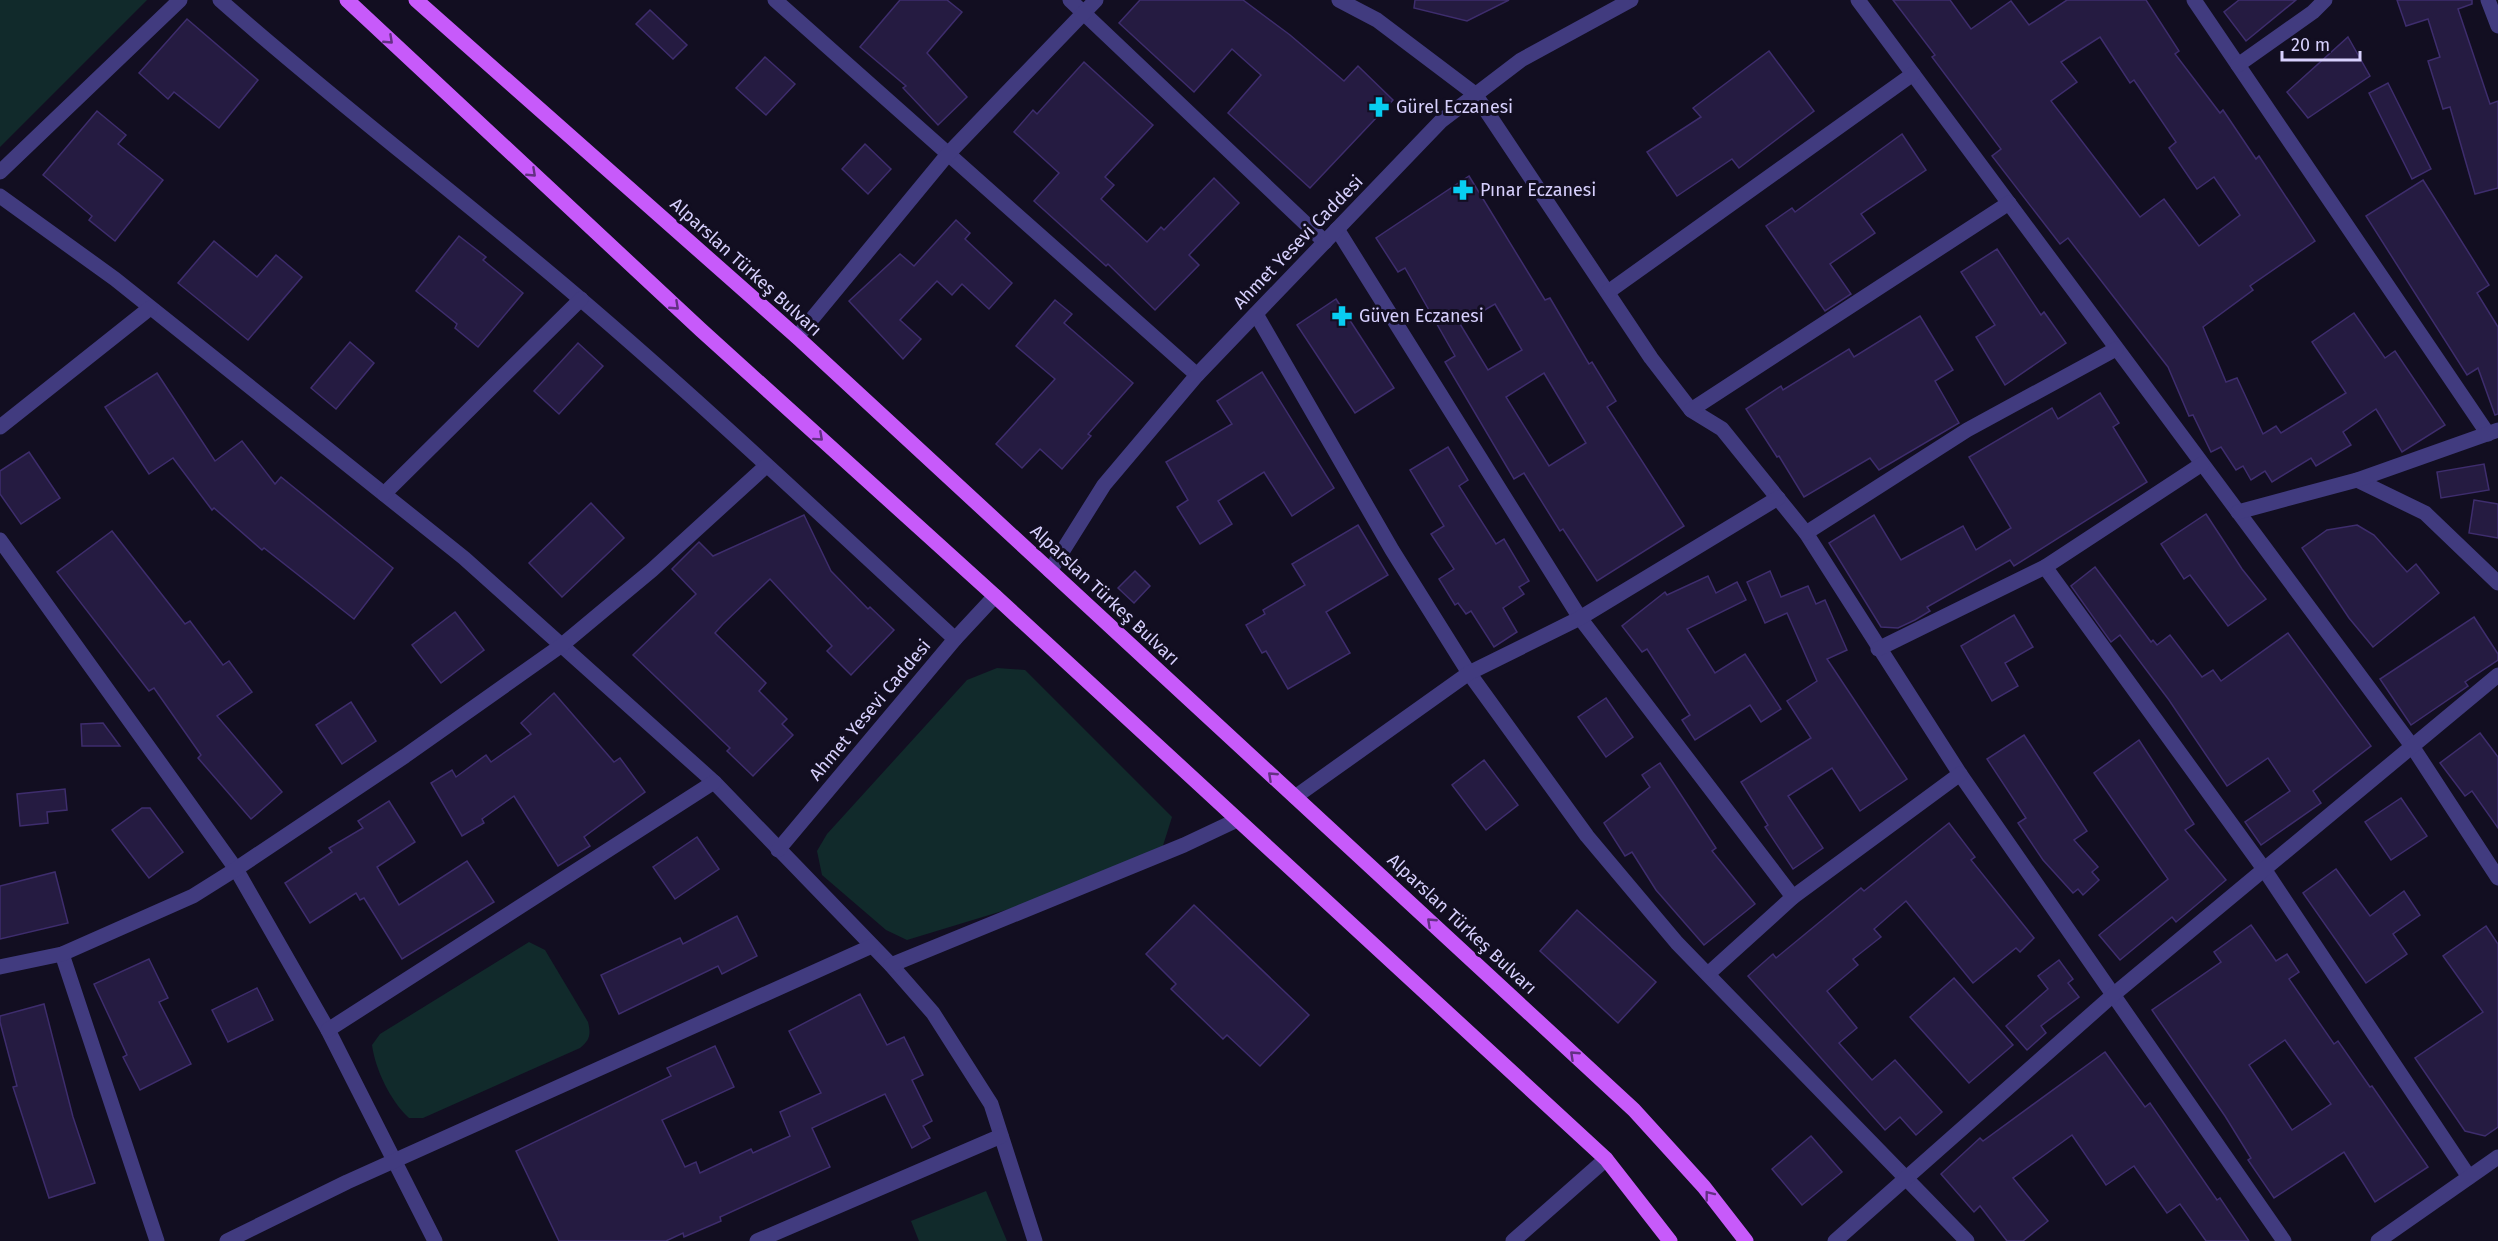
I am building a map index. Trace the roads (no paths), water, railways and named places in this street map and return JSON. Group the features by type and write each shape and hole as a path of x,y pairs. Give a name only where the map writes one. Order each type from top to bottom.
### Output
{"main road":[{"path":"346,0 701,330 995,596 1606,1159 1670,1241"},
{"name":"Alparslan Türkeş Bulvarı","path":"416,0 797,337 1634,1110 1704,1187 1746,1241"}],"street":[{"path":"0,172 180,0"},
{"path":"220,0 299,71 490,223 581,299 956,639"},
{"path":"775,0 1197,375"},
{"path":"1070,0 1325,242"},
{"path":"797,337 948,154 1096,0"},
{"path":"1339,0 1377,20 1475,94 1651,358 1691,410 1722,429 1806,533 1960,774 2284,1241"},
{"name":"Ahmet Yesevi Caddesi","path":"1050,571 1104,485 1197,375 1441,121 1521,60 1631,0"},
{"path":"1858,0 2412,746 2498,878"},
{"path":"2194,0 2493,432 2357,480 2238,512"},
{"path":"2238,65 2313,12 2325,0"},
{"path":"2488,0 2498,26"},
{"path":"1608,292 1913,74"},
{"path":"0,196 150,308 464,558 714,782 891,965 933,1013 991,1104 1035,1241"},
{"path":"1691,410 2008,203"},
{"path":"1337,229 1580,618 1793,897"},
{"path":"384,494 581,299"},
{"path":"0,427 150,308"},
{"path":"1256,314 1392,549 1469,673 1587,836 1677,943 1967,1241"},
{"path":"1806,533 1967,430 2116,349"},
{"path":"1878,649 2044,567 2202,464"},
{"path":"0,967 62,954 193,896 236,869 405,756 562,645 652,570 766,466"},
{"path":"2357,480 2425,513 2498,583"},
{"path":"1295,797 1469,673 1580,618 1779,498"},
{"path":"0,540 236,869 328,1030 435,1241"},
{"path":"2044,567 2264,869 2469,1178"},
{"name":"Ahmet Yesevi Caddesi","path":"778,850 995,596"},
{"path":"1835,1241 2113,995 2498,675"},
{"path":"1708,974 1793,897 1960,774"},
{"path":"328,1030 714,782"},
{"path":"891,965 1184,845 1237,820"},
{"path":"227,1241 393,1162 872,946"},
{"path":"62,954 157,1241"},
{"path":"757,1241 1001,1136"},
{"path":"2378,1241 2498,1157"},
{"path":"1513,1241 1606,1159"}],"place":[{"name":"Gürel Eczanesi","path":"1379,107"},
{"name":"Pınar Eczanesi","path":"1463,190"},
{"name":"Güven Eczanesi","path":"1342,316"}]}
